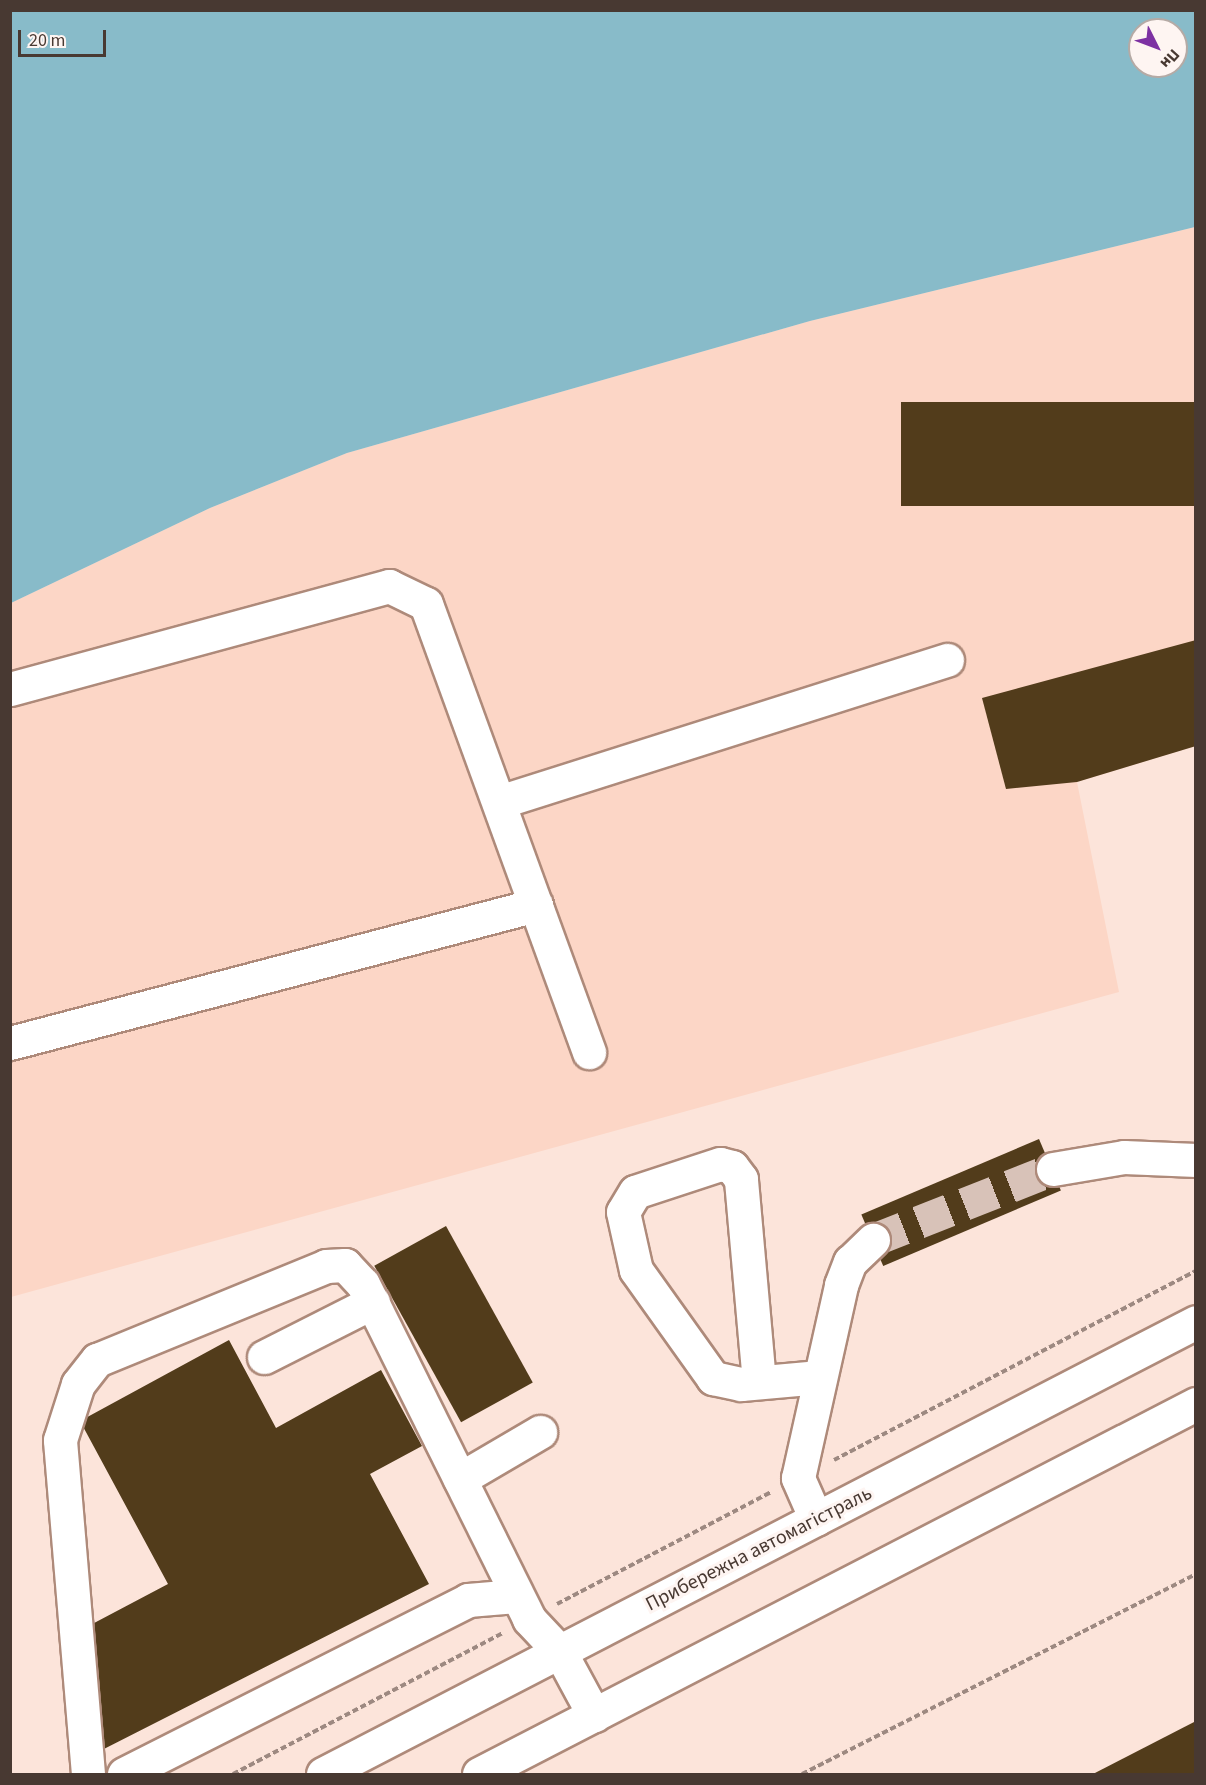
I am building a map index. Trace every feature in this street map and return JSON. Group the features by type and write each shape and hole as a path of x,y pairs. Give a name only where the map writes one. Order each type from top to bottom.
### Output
{"main road":[{"path":"10,689 389,586 426,604 589,1052"},
{"path":"499,802 947,660"},
{"path":"10,1043 536,904"},
{"path":"1053,1169 1124,1157 1196,1160"},
{"path":"759,1382 741,1179 732,1167 720,1164 634,1192 623,1212 636,1270 713,1378 759,1382 820,1377"},
{"path":"816,1519 798,1478 841,1284 850,1262 873,1240"},
{"path":"88,1774 60,1440 78,1384 97,1360 326,1266 345,1265 373,1302 522,1608 560,1652 594,1715"},
{"path":"264,1357 373,1302"},
{"name":"Прибережна автомагістраль","path":"322,1774 1196,1322"},
{"path":"479,1774 1196,1404"},
{"path":"460,1479 540,1432"},
{"path":"124,1774 468,1600 522,1608"}],"path":[{"path":"233,1774 522,1608 798,1478 1196,1272"},
{"path":"802,1774 1196,1574"}],"shaded area":[{"path":"1195,227 1195,746 1077,782 1119,992 11,1297 11,603 210,508 347,453 810,321"}],"water":[{"path":"11,10 1195,11 1195,227 810,321 347,453 210,508 11,603"}],"building":[{"path":"901,402 1196,402 1196,506 901,506"},
{"path":"1196,640 1196,746 1077,782 1006,789 982,698"},
{"path":"1039,1139 1061,1191 883,1266 861,1214"},
{"path":"446,1226 533,1383 461,1422 374,1266"},
{"path":"229,1340 276,1428 381,1370 422,1446 370,1474 429,1584 96,1753 79,1631 168,1584 80,1421"},
{"path":"1196,1721 1196,1774 1093,1774"}],"tunnel":[{"path":"873,1240 1053,1169"}]}
